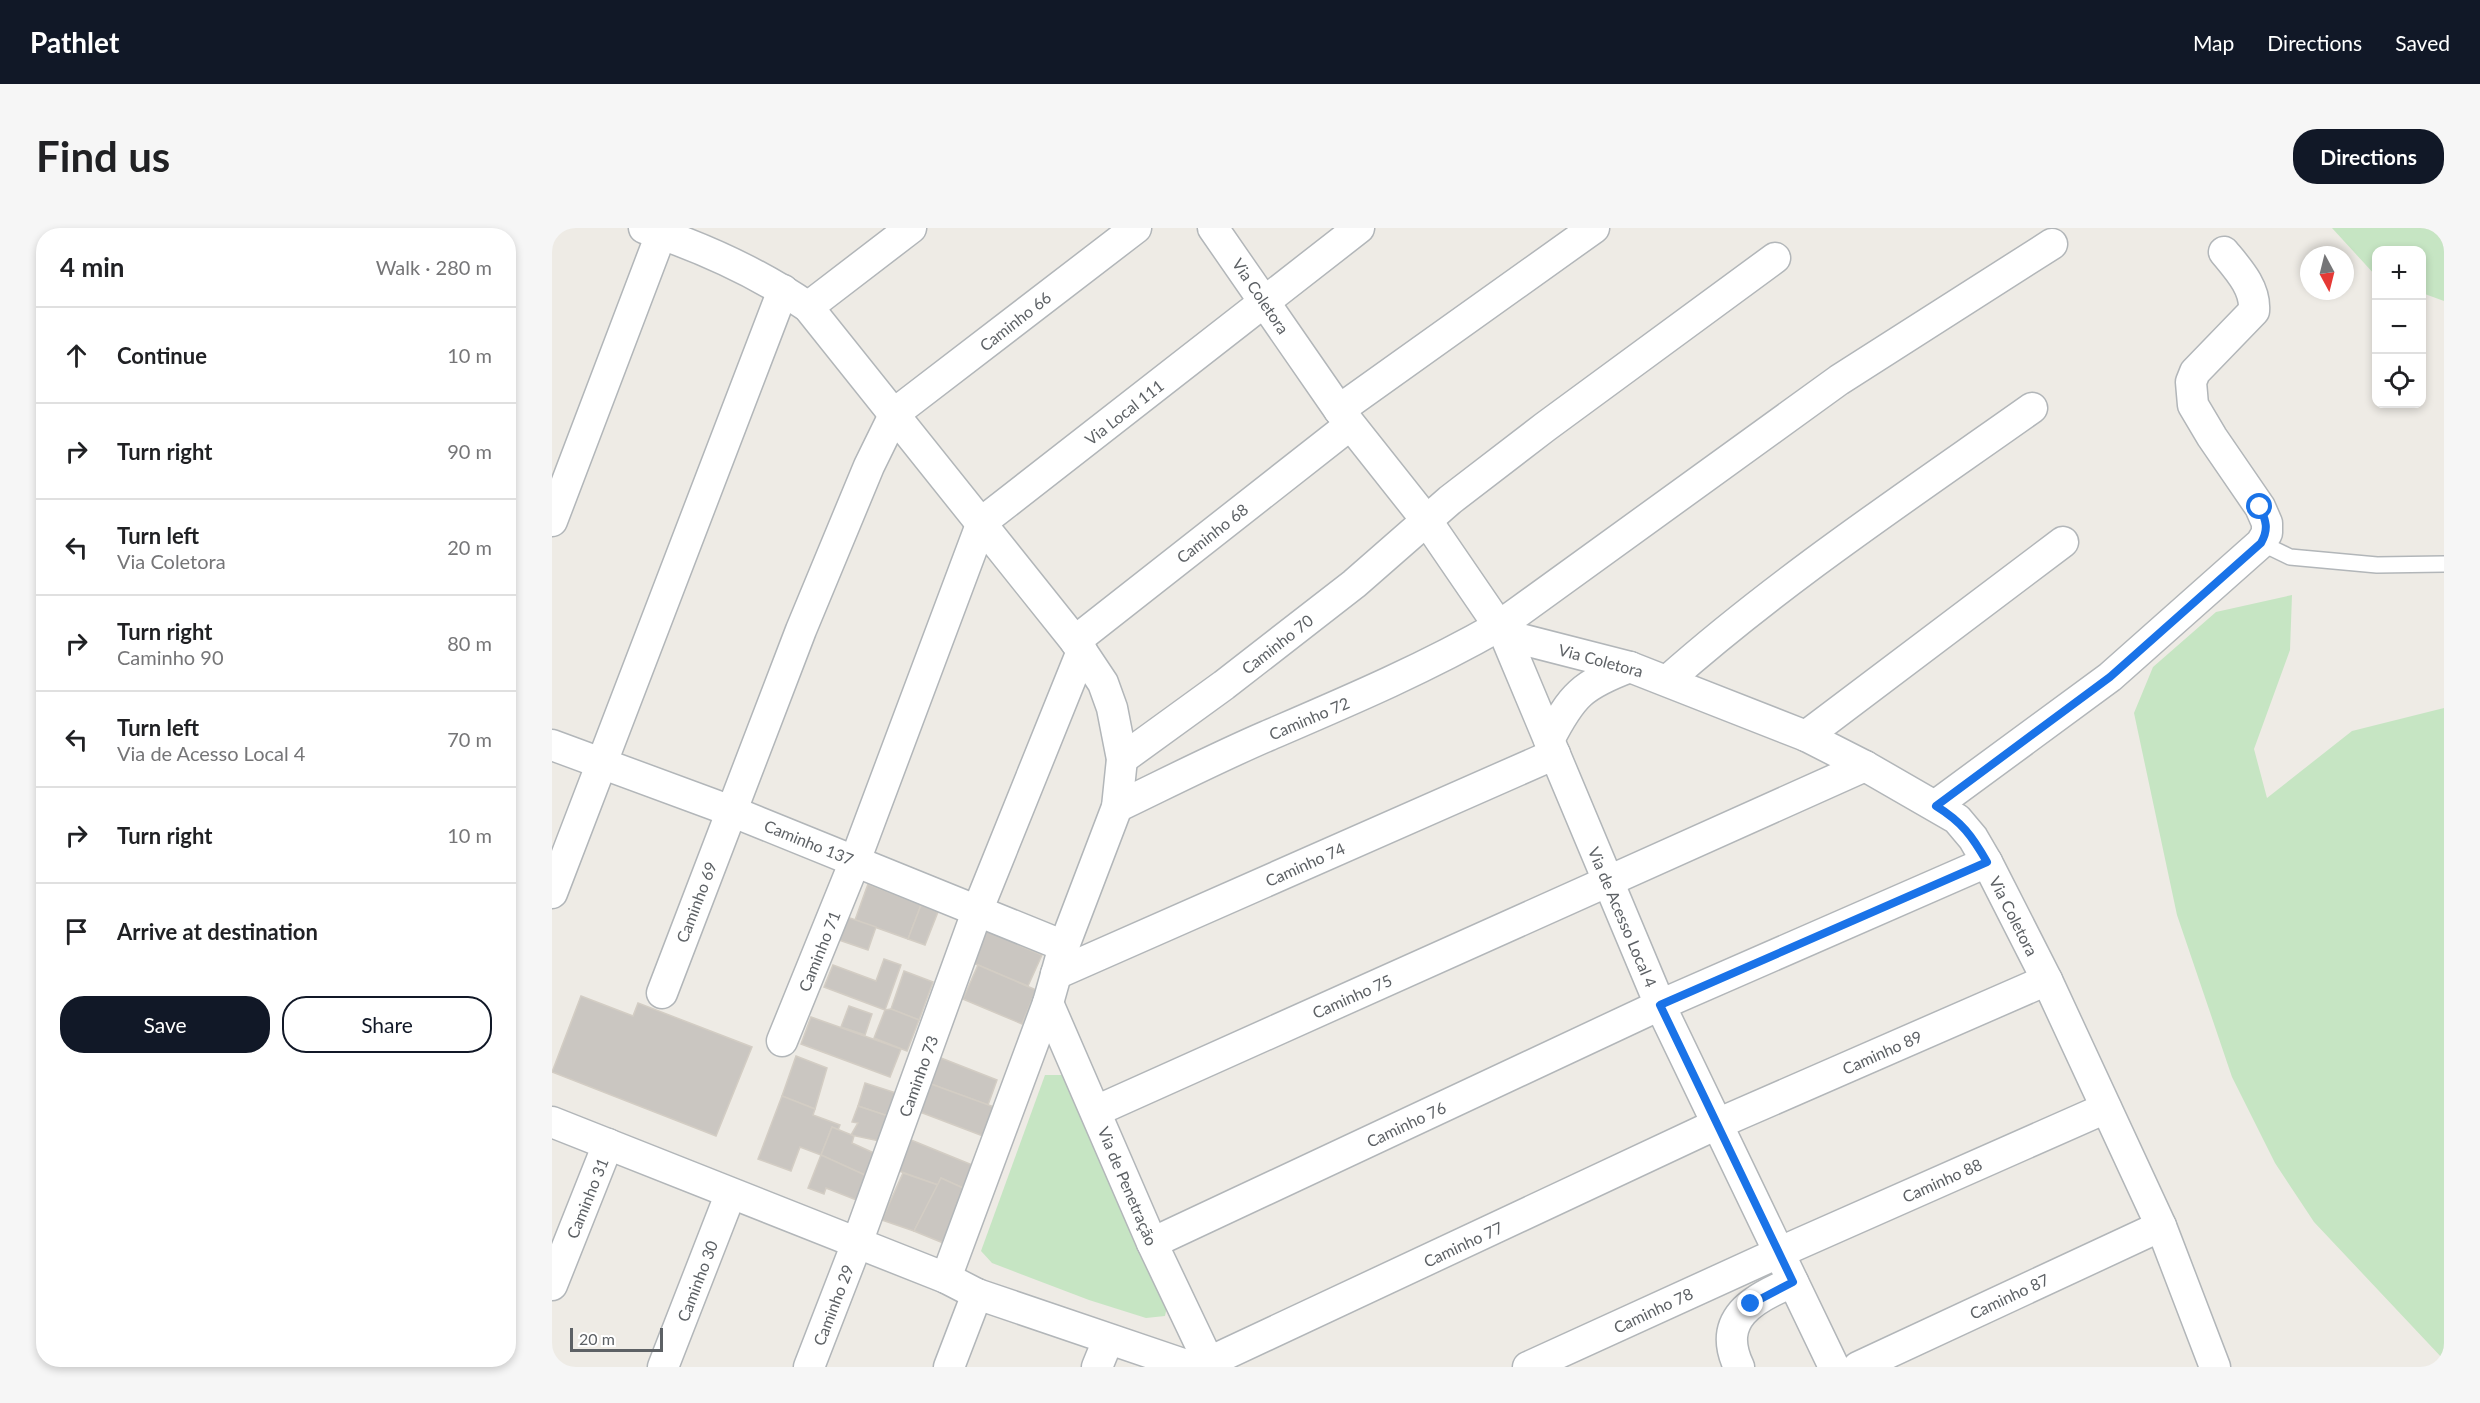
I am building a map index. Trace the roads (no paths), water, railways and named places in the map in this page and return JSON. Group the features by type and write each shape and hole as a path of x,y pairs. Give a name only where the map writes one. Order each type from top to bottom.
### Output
{"street":[{"path":"808,307 911,228"},
{"name":"Caminho 66","path":"894,413 1136,228"},
{"name":"Via Coletora","path":"1213,228 1266,301 1344,417 1427,521 1502,631 1668,680 1806,736 1865,766 1957,819 1973,838 1987,862 2047,980 2161,1226 2207,1364"},
{"name":"Via Local 111","path":"981,522 1359,228"},
{"name":"Caminho 68","path":"1078,646 1344,417 1594,228"},
{"path":"552,521 652,231 696,237 808,307 981,522 1078,646 1103,683 1112,708 1122,759 1117,807 1064,946 1048,1003 946,1278"},
{"name":"Caminho 72","path":"1117,807 1264,737 1502,631 1839,380 2052,244"},
{"path":"1936,806 2110,677 2261,543 2267,533 2267,523 2260,507 2212,437 2193,405 2191,393 2191,382 2195,372 2254,311 2250,288 2224,252"},
{"name":"Caminho 70","path":"1122,759 1224,685 1354,584 1427,521 1545,427 1775,258"},
{"path":"552,893 783,290"},
{"path":"1668,680 1705,647 1859,531 2032,408"},
{"name":"Caminho 69","path":"662,993 801,630 869,466 894,413"},
{"name":"Caminho 71","path":"782,1041 855,861 981,522"},
{"path":"1806,736 2063,542"},
{"name":"Via de Acesso Local 4","path":"1502,631 1660,1005 1834,1367"},
{"name":"Caminho 73","path":"857,1243 978,909 1078,646"},
{"path":"1552,747 1565,710 1579,693 1609,675 1629,667"},
{"name":"Caminho 137","path":"552,745 731,811 978,909 1064,946"},
{"name":"Caminho 74","path":"1056,974 1552,747"},
{"name":"Caminho 75","path":"1096,1111 1865,766"},
{"name":"Caminho 76","path":"1152,1243 1660,1005 1987,862"},
{"name":"Caminho 89","path":"1717,1124 2047,980"},
{"name":"Via de Penetração","path":"1048,1003 1204,1365"},
{"name":"Caminho 88","path":"1778,1253 2106,1108"},
{"path":"552,1122 730,1195 946,1278 977,1294 1108,1340 1204,1365"},
{"name":"Caminho 77","path":"1204,1365 1717,1124"},
{"name":"Caminho 31","path":"552,1285 608,1144"},
{"name":"Caminho 30","path":"663,1367 730,1195"},
{"name":"Caminho 87","path":"1858,1367 2161,1226"},
{"name":"Caminho 29","path":"809,1367 857,1243"},
{"name":"Caminho 78","path":"1528,1367 1778,1253"},
{"path":"1739,1367 1730,1344 1735,1322 1751,1304 1793,1282"},
{"path":"949,1367 977,1294"},
{"path":"1098,1367 1108,1340"}],"lane":[{"path":"2261,543 2290,557 2377,565 2444,564"}]}
